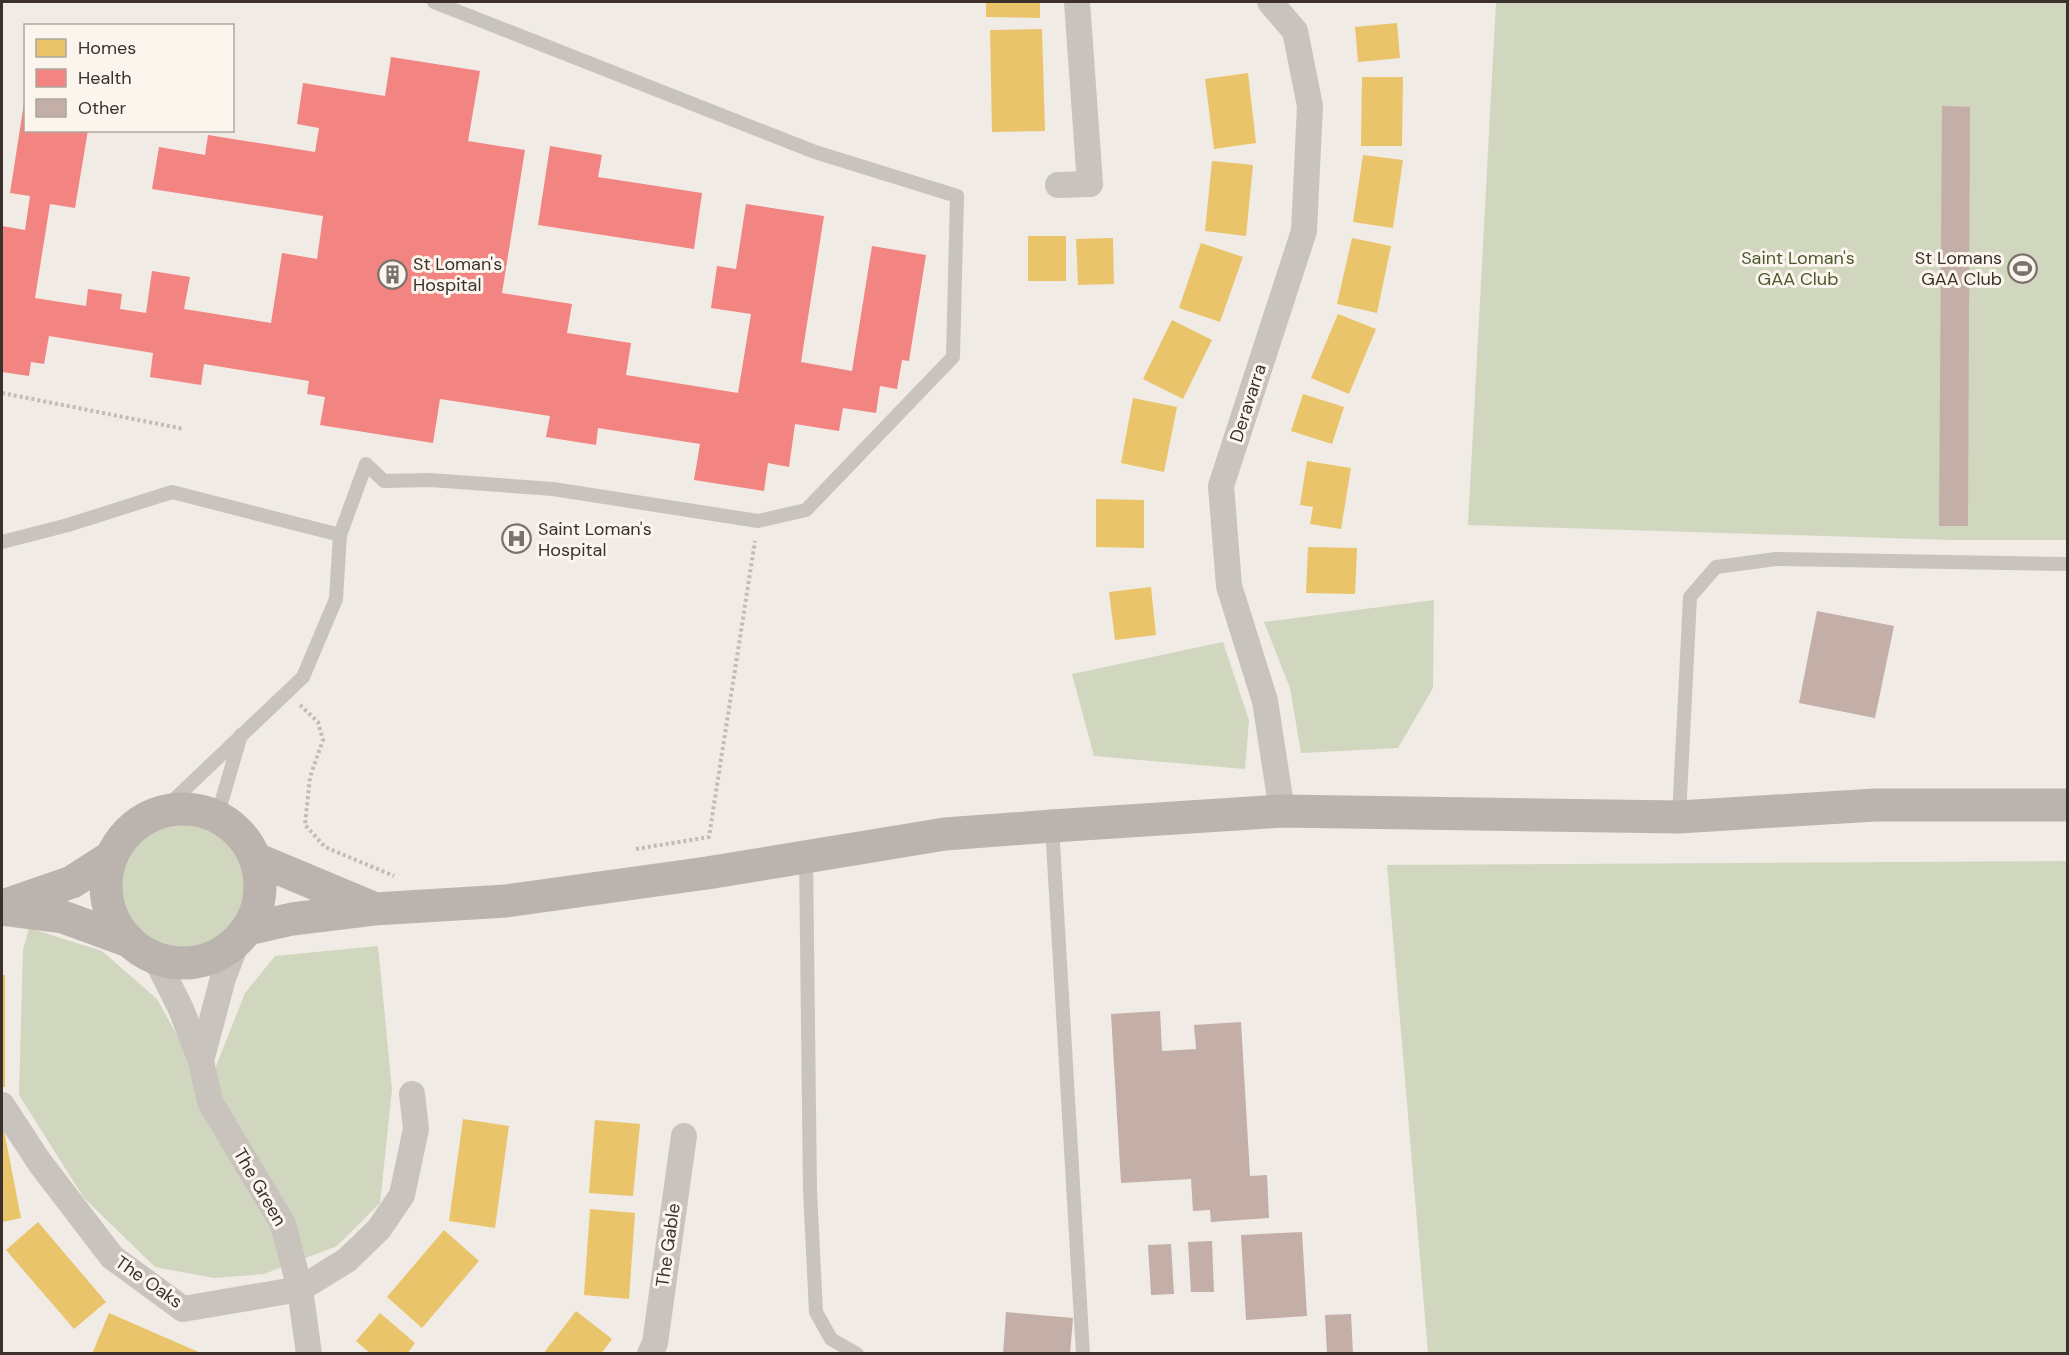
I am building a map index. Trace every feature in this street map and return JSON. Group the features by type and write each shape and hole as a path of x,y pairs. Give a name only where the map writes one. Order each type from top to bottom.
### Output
{"street":[{"path":"1058,185 1090,184 1077,2"},
{"name":"Deravarra","path":"1270,2 1295,31 1310,106 1304,231 1221,486 1229,586 1265,701 1282,811"},
{"path":"2,908 63,917 126,940 156,959 177,964 199,962 219,955 242,936 292,919 374,909 506,901 945,834 1282,811 1679,817 1875,805 2067,805"},
{"path":"2,908 72,882 111,857 131,829 145,818 161,812 180,809 199,810 217,817 245,839 256,859 260,892 256,911 242,936"},
{"path":"111,857 105,892 108,909 126,940"},
{"path":"256,859 374,909"},
{"name":"The Green","path":"201,1061 223,978 242,936"},
{"name":"The Green","path":"156,959 181,1009 201,1061 210,1102 283,1224 300,1289 309,1353"},
{"path":"300,1289 347,1260 379,1229 402,1195 416,1129 412,1094"},
{"name":"The Oaks","path":"2,1105 40,1163 112,1257 183,1309 300,1289"},
{"name":"The Gable","path":"650,1353 655,1343 684,1136"}],"lane":[{"path":"161,812 303,677 336,599 340,535 366,464 384,481 430,480 554,489 758,521 806,510 953,357 957,196 815,152 434,2"},
{"path":"2,542 68,525 172,492 340,535"},
{"path":"1679,817 1690,597 1716,567 1776,559 2067,564"},
{"path":"217,817 242,733"},
{"path":"1052,826 1083,1353"},
{"path":"806,856 810,1191 816,1312 831,1339 857,1353"}],"path":[{"path":"2,393 184,429"},
{"path":"630,850 709,837 758,521"},
{"path":"287,692 318,722 323,740 310,777 305,825 325,847 404,880"}],"green space":[{"name":"Saint Loman's GAA Club","path":"1496,2 2067,2 2067,540 1952,540 1468,525"},
{"path":"1434,600 1433,688 1398,748 1301,753 1290,688 1264,622"},
{"path":"1223,642 1249,720 1245,769 1094,756 1072,674"},
{"path":"184,822 210,827 231,842 246,863 251,889 246,915 231,936 210,951 184,956 158,951 137,936 122,915 117,889 122,863 137,842 158,827"},
{"path":"2067,861 2067,1353 1428,1353 1387,865"},
{"path":"29,928 102,951 157,999 207,1089 245,993 275,956 378,946 392,1090 380,1203 337,1246 264,1274 214,1278 155,1267 84,1198 19,1095 23,950"}],"building: Homes":[{"path":"986,2 1040,2 1040,18 986,17"},
{"path":"1397,23 1400,58 1358,62 1355,27"},
{"path":"1042,29 1045,131 992,132 990,30"},
{"path":"1248,73 1256,143 1214,149 1205,79"},
{"path":"1362,77 1403,77 1402,146 1361,146"},
{"path":"1363,155 1403,160 1393,228 1353,222"},
{"path":"1212,161 1253,165 1246,236 1205,231"},
{"path":"1028,236 1066,236 1066,281 1028,281"},
{"path":"1113,238 1114,284 1078,285 1076,239"},
{"path":"1352,238 1391,246 1377,313 1337,304"},
{"path":"1201,243 1243,257 1220,322 1179,308"},
{"path":"1338,314 1376,329 1349,394 1311,378"},
{"path":"1172,320 1212,340 1183,399 1143,379"},
{"path":"1303,394 1344,407 1332,444 1291,431"},
{"path":"1133,398 1177,407 1164,472 1121,463"},
{"path":"1307,461 1351,468 1341,529 1310,524 1313,507 1300,505"},
{"path":"1096,499 1144,500 1144,548 1096,547"},
{"path":"1308,547 1357,548 1355,594 1306,593"},
{"path":"1151,587 1156,635 1115,640 1109,592"},
{"path":"2,975 5,975 5,1087 2,1087"},
{"path":"463,1119 509,1126 495,1228 449,1221"},
{"path":"2,1120 21,1218 2,1222"},
{"path":"595,1120 640,1124 633,1196 589,1193"},
{"path":"590,1209 635,1213 629,1299 584,1295"},
{"path":"38,1222 106,1302 74,1329 6,1250"},
{"path":"444,1230 479,1261 422,1328 387,1297"},
{"path":"576,1311 612,1339 601,1354 543,1354"},
{"path":"109,1313 203,1354 92,1354"},
{"path":"380,1313 415,1343 407,1354 371,1354 356,1341"}],"building: Health":[{"name":"St Loman's Hospital","path":"391,57 480,71 468,141 525,150 502,293 572,304 567,333 631,343 626,375 738,393 751,314 711,308 717,266 736,269 746,204 824,216 801,362 852,371 872,246 926,255 909,361 902,360 897,389 880,386 876,413 843,408 839,431 795,424 789,467 768,463 764,491 694,480 700,444 598,428 596,445 546,437 550,416 440,399 433,443 320,425 325,397 307,394 309,381 204,364 201,385 150,377 153,353 49,336 44,364 31,362 29,376 2,372 2,226 25,230 30,196 10,193 24,103 24,132 88,132 75,208 50,204 35,298 86,306 88,289 122,294 120,309 146,313 152,271 190,277 184,309 271,323 282,253 317,259 323,216 152,189 159,147 205,155 208,135 315,152 319,128 297,124 303,83 385,96"},
{"path":"550,146 602,155 598,177 702,193 694,249 538,225"}],"building: Other":[{"path":"1942,106 1970,107 1968,526 1939,526"},
{"path":"1817,611 1894,626 1875,718 1799,703"},
{"path":"1160,1011 1162,1051 1196,1049 1194,1025 1241,1022 1250,1176 1267,1175 1269,1218 1211,1222 1210,1210 1193,1211 1191,1179 1121,1183 1111,1014"},
{"path":"1302,1232 1307,1316 1246,1320 1241,1235"},
{"path":"1212,1241 1214,1292 1191,1292 1188,1242"},
{"path":"1171,1244 1174,1294 1151,1295 1148,1245"},
{"path":"1006,1312 1073,1318 1070,1354 1003,1354"},
{"path":"1351,1314 1353,1354 1327,1354 1325,1315"}],"place":[{"name":"St Lomans GAA Club","path":"2023,268"},
{"name":"St Loman's Hospital","path":"392,274"},
{"name":"Saint Loman's Hospital","path":"517,539"}]}
